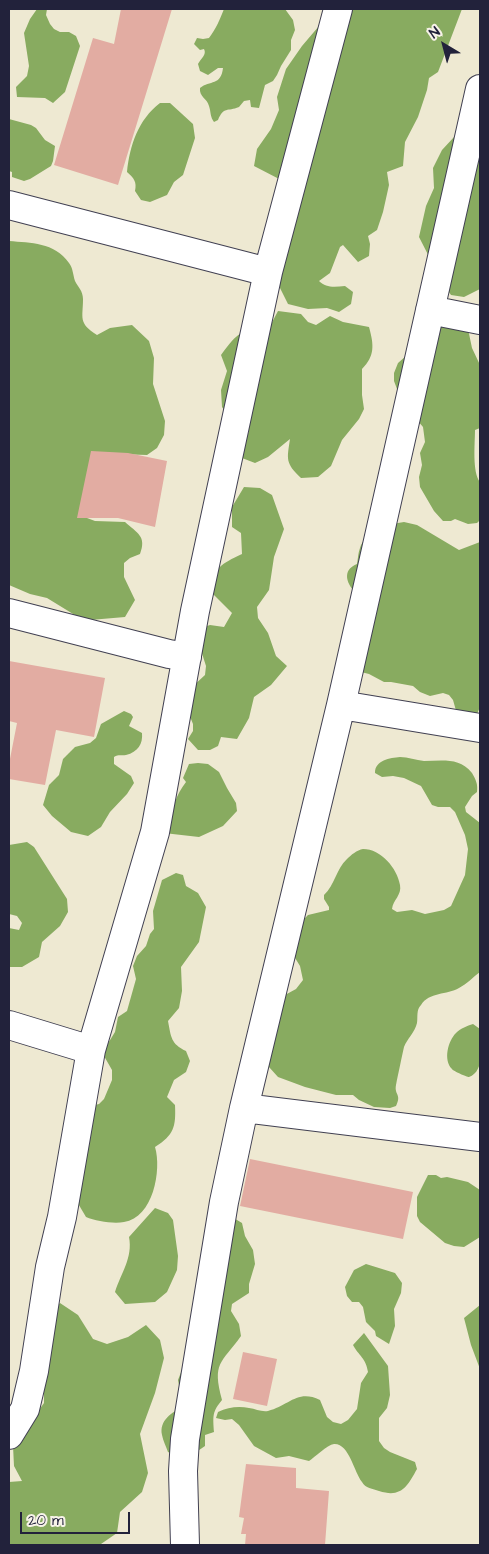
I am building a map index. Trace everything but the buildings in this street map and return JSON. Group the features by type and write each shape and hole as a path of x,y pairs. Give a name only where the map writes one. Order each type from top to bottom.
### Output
{"street":[{"path":"9,1435 25,1409 34,1371 50,1267 62,1217 91,1050 155,832 195,611 268,272 338,9"},
{"path":"185,1545 183,1471 185,1439 224,1202 244,1108 341,705 480,89"},
{"path":"9,205 268,272"},
{"path":"430,310 480,320"},
{"path":"9,613 187,657"},
{"path":"341,705 480,728"},
{"path":"9,1025 91,1050"},
{"path":"244,1108 480,1137"}],"green space":[{"path":"37,9 47,9 46,15 54,29 60,32 69,32 76,36 80,46 65,92 53,103 45,98 17,97 16,87 27,76 29,66 24,33"},
{"path":"224,9 285,9 293,20 295,30 291,40 291,50 273,81 265,85 259,108 251,107 250,100 244,101 239,107 224,111 218,120 214,122 208,103 200,88 220,78 223,68 218,68 208,75 200,71 198,64 205,51 204,49 200,50 194,44 197,38 209,38 216,28"},
{"path":"341,9 462,9 438,72 429,78 418,117 405,142 403,166 387,172 389,185 383,212 377,230 368,236 370,244 369,256 358,262 343,245 340,247 330,273 319,281 327,286 345,286 353,292 351,304 339,312 327,308 308,309 288,304 279,286 283,181 254,166 257,149 271,129 279,110 277,97 286,69 319,26 338,20"},
{"path":"160,103 170,103 193,124 195,138 183,175 174,182 167,195 150,202 141,200 135,191 136,185 134,180 127,172 130,152 136,134 146,117"},
{"path":"480,109 480,289 464,297 451,295 442,282 419,237 426,206 434,188 433,168 442,150"},
{"path":"9,119 31,125 36,128 45,140 55,146 51,166 24,181 12,177 12,172 9,171"},
{"path":"9,241 42,245 63,256 72,269 75,281 82,294 82,316 84,323 91,331 97,335 110,328 132,325 149,341 154,358 153,384 165,421 164,435 157,448 147,455 118,454 87,518 95,521 125,522 140,535 142,548 140,554 124,563 124,577 135,600 125,617 90,620 78,617 47,598 30,594 9,585"},
{"path":"278,311 301,314 308,322 316,325 330,316 343,322 369,327 371,333 371,355 362,369 364,409 359,419 342,440 331,466 318,477 301,478 292,468 288,460 290,439 268,457 255,463 242,458 249,431 246,424 229,417 222,407 221,390 227,371 221,355 240,334 268,330"},
{"path":"416,320 468,329 472,348 480,365 480,428 475,430 474,450 476,472 480,482 480,520 477,523 468,524 455,519 443,521 434,511 420,487 419,477 422,465 420,453 425,442 423,427 397,389 394,381 394,373 398,363 406,356"},
{"path":"244,487 260,488 272,495 284,529 274,557 269,590 257,607 258,618 268,633 276,656 287,666 271,685 254,697 249,718 237,739 221,737 218,746 210,750 198,750 188,739 193,731 193,724 189,714 192,687 205,675 206,666 199,644 201,628 210,625 224,627 232,613 210,591 216,571 242,554 241,533 232,527 232,507"},
{"path":"404,522 417,525 459,550 480,542 480,707 477,714 457,714 453,700 449,695 443,693 430,696 420,692 413,686 384,682 361,672 353,590 348,582 347,575 350,569 357,564 360,548 367,537 385,527"},
{"path":"124,711 133,717 129,726 142,733 142,741 134,752 114,757 114,764 131,776 134,783 127,794 110,812 101,827 88,836 71,832 52,816 43,805 49,785 59,775 63,759 75,747 90,743 96,738 101,724"},
{"path":"400,757 424,761 456,762 467,768 476,780 477,792 465,807 466,812 480,823 480,972 462,986 433,996 424,1001 419,1007 416,1026 404,1047 396,1085 398,1102 396,1106 390,1108 374,1107 353,1095 336,1095 305,1087 278,1077 269,1067 267,1061 285,995 296,989 303,980 300,966 292,953 301,922 308,915 329,910 324,895 331,887 340,867 349,857 363,849 370,850 382,856 392,866 400,885 400,892 392,909 397,912 412,910 425,914 444,910 451,906 465,875 468,849 465,835 455,812 450,807 432,805 421,786 404,778 382,777 375,773 380,762"},
{"path":"189,764 208,764 219,772 236,803 237,811 223,826 199,837 155,832 171,826 175,802 186,782 183,778"},
{"path":"27,842 34,847 67,899 68,912 60,926 42,942 39,957 22,967 9,967 9,928 19,930 22,923 17,916 9,914 9,845"},
{"path":"176,873 183,875 186,886 198,893 206,907 199,942 181,967 182,991 179,1008 168,1021 172,1039 177,1046 186,1051 190,1061 186,1072 174,1080 167,1097 175,1105 174,1125 170,1134 155,1147 157,1157 156,1180 148,1203 134,1219 120,1223 100,1221 86,1217 73,1195 83,1108 99,1104 104,1099 112,1080 112,1070 104,1056 107,1045 115,1032 118,1017 127,1011 136,979 133,966 154,929 153,911 162,880"},
{"path":"473,1024 480,1029 481,1056 478,1069 469,1077 453,1070 449,1065 447,1056 453,1036 466,1026"},
{"path":"428,1175 468,1182 480,1190 480,1237 464,1247 454,1246 445,1243 420,1222 417,1216 417,1197"},
{"path":"155,1208 168,1213 173,1220 178,1256 177,1270 167,1292 155,1302 125,1304 115,1292 128,1259 129,1237"},
{"path":"227,1214 242,1223 245,1236 253,1250 255,1264 249,1284 249,1293 232,1304 231,1311 239,1324 241,1336 220,1364 218,1370 222,1400 214,1414 214,1432 205,1435 205,1446 191,1454 182,1456 168,1452 162,1435 162,1425 167,1418 183,1406 178,1380 185,1362"},
{"path":"366,1264 395,1273 402,1283 401,1293 394,1309 395,1326 389,1344 376,1336 375,1331 366,1322 363,1307 359,1302 352,1302 347,1296 345,1287 354,1270"},
{"path":"60,1303 78,1315 93,1339 107,1344 128,1337 146,1325 160,1340 164,1358 155,1393 140,1434 148,1473 142,1492 120,1512 117,1533 101,1544 9,1545 9,1482 22,1481 14,1466 13,1446 44,1403 44,1322"},
{"path":"480,1305 480,1369 464,1318"},
{"path":"364,1333 388,1366 390,1395 387,1408 379,1418 379,1441 390,1452 415,1462 417,1469 406,1486 398,1492 387,1493 365,1486 351,1459 344,1448 339,1445 334,1444 328,1447 309,1461 289,1456 276,1458 254,1446 239,1425 232,1419 216,1418 218,1412 230,1408 241,1407 268,1411 305,1396 320,1400 327,1417 333,1422 341,1424 348,1420 357,1409 361,1383 368,1372 364,1360 353,1345"}]}
